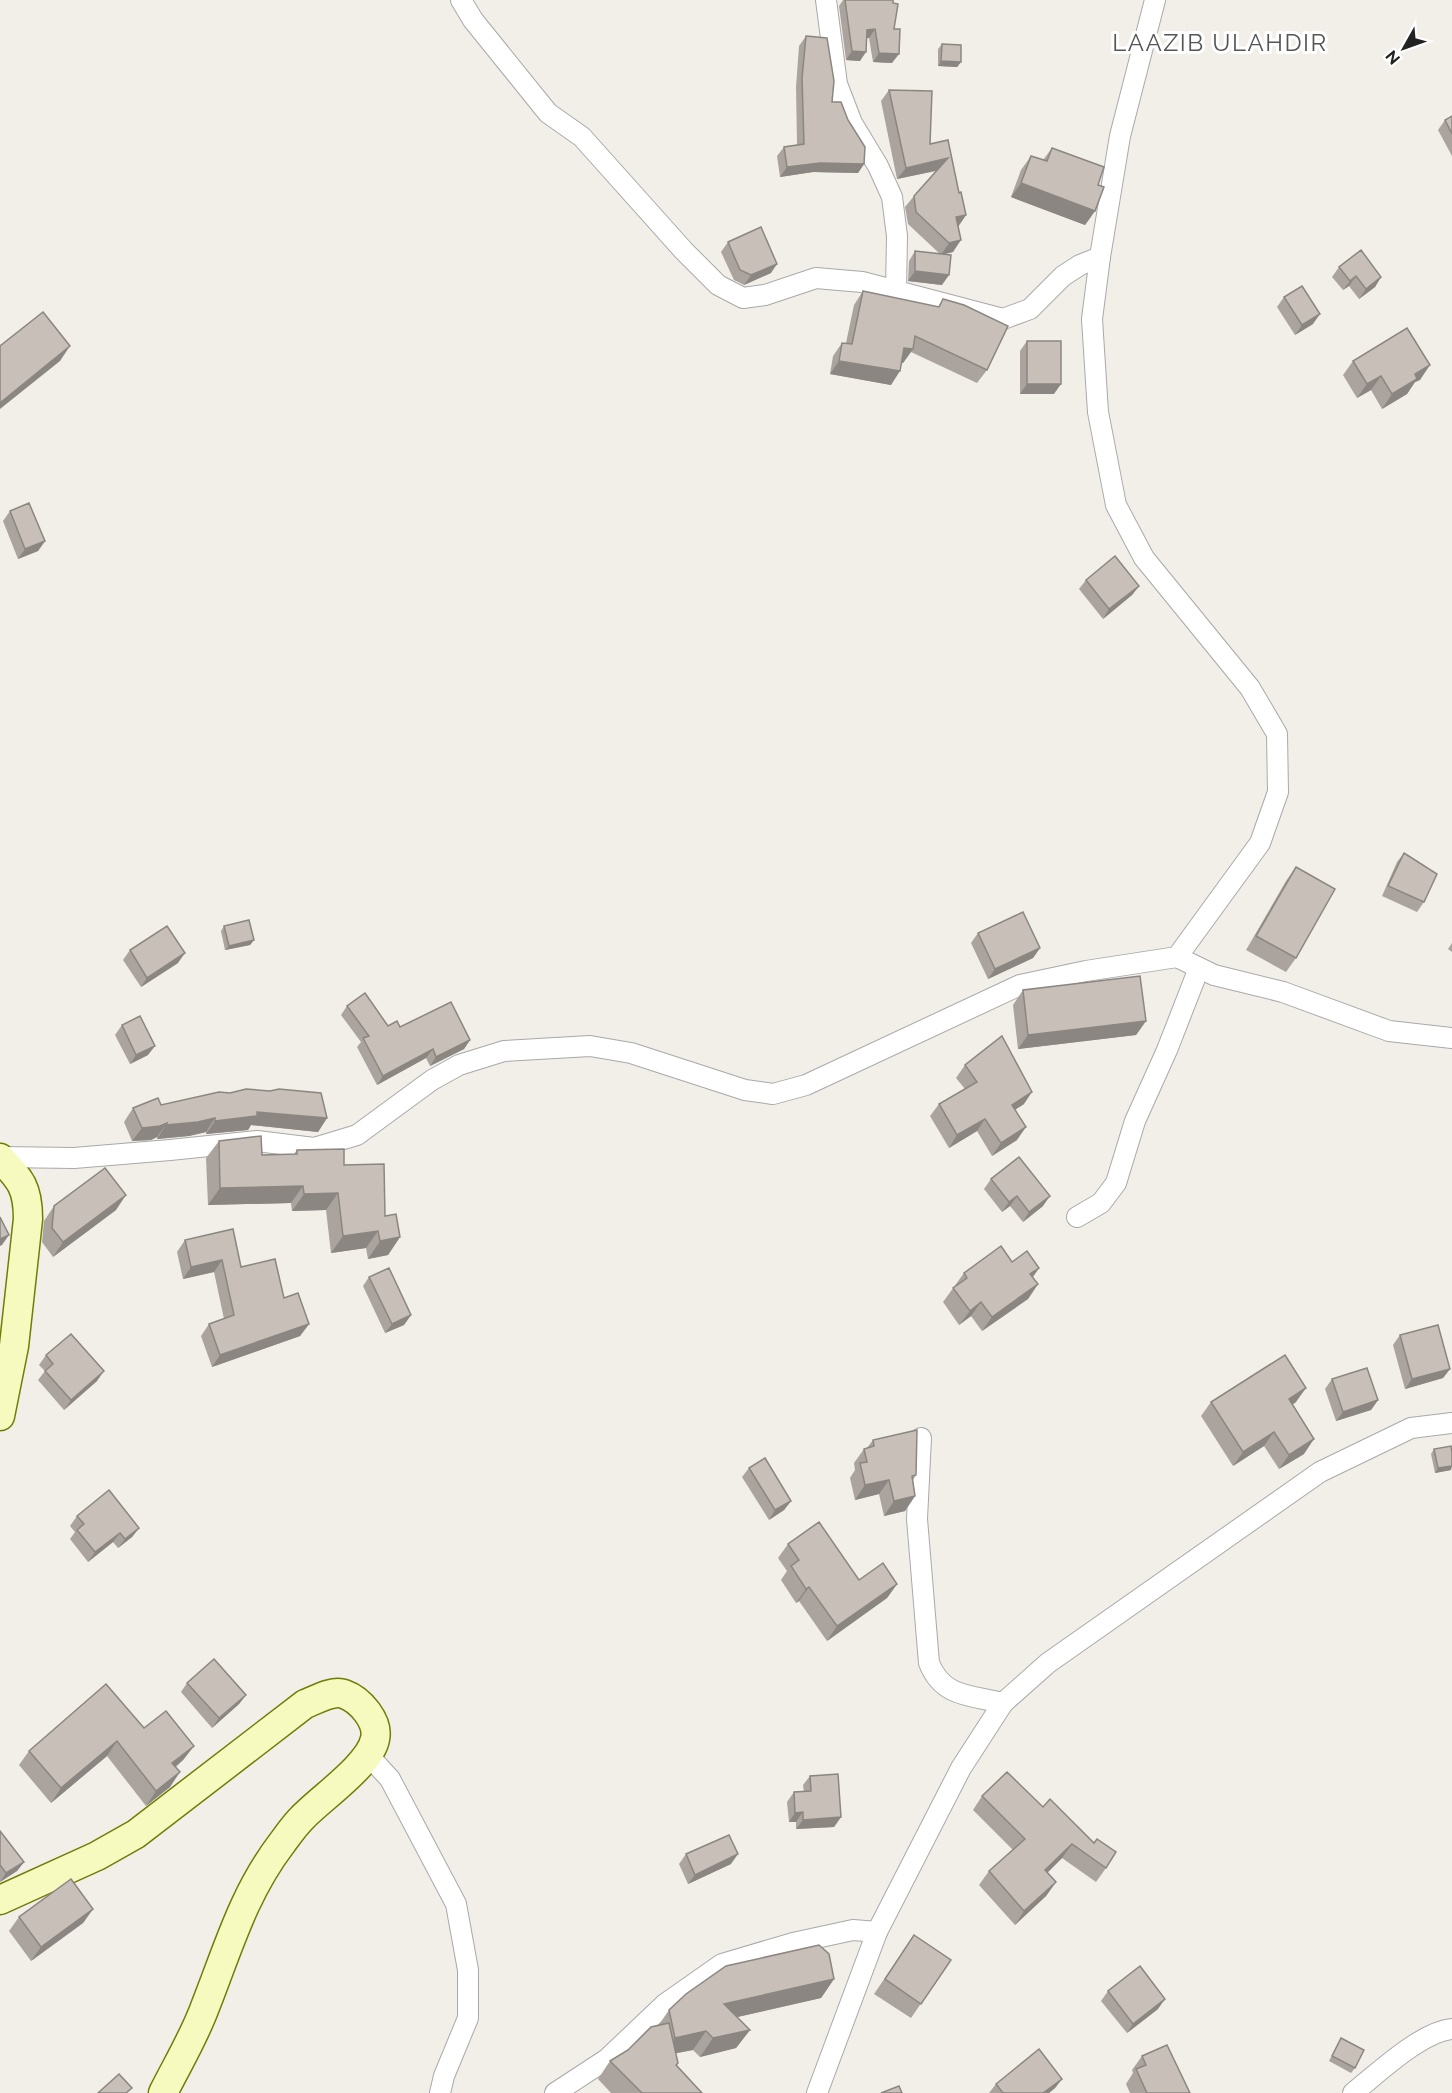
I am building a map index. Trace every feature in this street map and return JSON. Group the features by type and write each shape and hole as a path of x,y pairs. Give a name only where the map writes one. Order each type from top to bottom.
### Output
{"main road":[{"path":"0,1158 17,1176 28,1198 28,1219 14,1346 0,1416"},
{"path":"0,1900 97,1856 136,1834 305,1704 328,1695 343,1694 358,1703 372,1719 376,1730 375,1741 369,1756 301,1819 258,1876 238,1917 204,2010 164,2093"}],"street":[{"path":"461,0 473,20 549,112 582,138 684,251 718,285 743,298 765,295 816,278 862,282 1003,319 1030,309 1063,276 1080,265 1100,257"},
{"path":"826,0 837,84 852,123 878,166 892,197 897,236 896,290"},
{"path":"1155,0 1120,136 1100,257 1092,319 1098,412 1116,505 1144,558 1250,688 1277,734 1278,792 1260,843 1177,957"},
{"path":"0,1158 74,1158 256,1141 314,1148 357,1135 432,1080 459,1065 504,1051 590,1046 631,1053 746,1090 773,1094 806,1085 1020,985 1086,970 1177,957 1214,975 1283,992 1389,1031 1452,1038"},
{"path":"1077,1217 1101,1203 1116,1183 1135,1121 1167,1050 1199,968"},
{"path":"817,2093 877,1932 961,1768 1003,1703 1048,1663 1320,1472 1411,1428 1452,1423"},
{"path":"921,1438 917,1519 929,1663 935,1677 951,1691 1003,1703"},
{"path":"369,1756 390,1779 456,1904 468,1970 468,2018 444,2076 440,2093"},
{"path":"555,2093 608,2059 665,2004 722,1964 793,1943 853,1930 877,1932"},
{"path":"1353,2093 1402,2054 1441,2030 1452,2029"}],"building":[{"path":"845,0 893,0 893,3 898,4 894,29 900,29 899,54 879,53 875,29 867,30 866,52 852,51"},
{"path":"806,36 827,38 834,81 832,102 841,102 848,120 865,147 864,164 820,163 787,167 784,147 804,144 802,78"},
{"path":"942,44 961,45 961,62 941,61"},
{"path":"889,90 932,91 930,144 948,140 966,215 956,217 961,240 949,243 916,212 914,196 948,158 906,168"},
{"path":"1452,116 1452,134 1445,120"},
{"path":"1052,148 1104,167 1098,185 1104,187 1095,211 1021,183 1031,156 1047,161"},
{"path":"761,227 777,264 751,275 740,270 728,242"},
{"path":"1361,250 1381,277 1366,289 1356,276 1350,281 1339,267"},
{"path":"915,251 951,255 949,275 915,271"},
{"path":"1302,286 1320,314 1302,325 1284,297"},
{"path":"863,291 939,307 943,299 964,305 1008,326 987,370 915,336 913,349 904,348 900,371 839,361 842,343 852,344"},
{"path":"43,312 70,346 0,403 0,346"},
{"path":"1407,328 1430,365 1415,374 1417,379 1392,394 1381,376 1367,384 1353,361"},
{"path":"1027,341 1061,341 1061,384 1027,384"},
{"path":"29,503 45,541 25,549 10,511"},
{"path":"1115,556 1139,586 1109,609 1086,580"},
{"path":"1404,853 1437,874 1424,902 1388,886"},
{"path":"1296,867 1335,889 1296,958 1256,936"},
{"path":"1023,912 1040,948 995,969 978,933"},
{"path":"249,920 254,940 229,946 224,926"},
{"path":"167,926 185,953 147,978 130,950"},
{"path":"1140,976 1146,1021 1028,1035 1023,990"},
{"path":"365,993 388,1026 397,1021 400,1027 451,1002 470,1040 436,1057 433,1049 383,1076 363,1038 369,1036 347,1006"},
{"path":"140,1016 155,1046 136,1055 122,1025"},
{"path":"1002,1036 1032,1092 1012,1105 1026,1127 1001,1143 985,1119 957,1135 939,1104 977,1082 965,1065"},
{"path":"246,1089 321,1093 327,1118 257,1112 257,1116 215,1121 215,1118 166,1125 167,1123 142,1128 133,1108 158,1098 161,1105 219,1092 230,1093"},
{"path":"261,1136 262,1155 297,1154 297,1150 344,1149 344,1165 384,1164 385,1216 396,1214 400,1237 380,1241 378,1231 343,1236 338,1193 304,1194 303,1186 220,1188 219,1141"},
{"path":"1019,1157 1050,1196 1029,1212 1017,1196 1009,1202 991,1179"},
{"path":"105,1168 126,1195 63,1242 52,1228 54,1206"},
{"path":"0,1217 9,1235 0,1239"},
{"path":"233,1229 241,1267 275,1259 284,1298 298,1293 309,1324 220,1355 209,1324 234,1315 222,1260 191,1267 185,1240"},
{"path":"1001,1246 1012,1262 1027,1251 1039,1268 1030,1274 1038,1284 992,1317 981,1302 970,1311 953,1288 967,1278 964,1273"},
{"path":"389,1268 411,1315 392,1324 369,1277"},
{"path":"1438,1325 1450,1369 1412,1379 1400,1335"},
{"path":"71,1334 104,1371 71,1400 45,1371 53,1364 46,1355"},
{"path":"1285,1355 1306,1388 1289,1399 1314,1439 1289,1455 1274,1432 1243,1452 1211,1402"},
{"path":"1367,1368 1378,1400 1343,1412 1332,1379"},
{"path":"917,1430 916,1475 912,1476 915,1496 894,1501 889,1480 865,1485 860,1463 867,1462 864,1449 874,1446 873,1440"},
{"path":"1451,1446 1452,1466 1438,1468 1434,1449"},
{"path":"765,1458 791,1501 775,1510 749,1468"},
{"path":"109,1490 139,1528 125,1539 120,1533 95,1552 77,1530 84,1524 77,1516"},
{"path":"819,1522 859,1580 883,1563 897,1584 837,1626 809,1587 806,1589 791,1566 799,1560 788,1544"},
{"path":"214,1659 246,1695 219,1718 187,1683"},
{"path":"106,1684 144,1728 166,1711 194,1746 172,1763 180,1772 156,1791 117,1741 61,1788 29,1751"},
{"path":"1007,1772 1043,1807 1050,1799 1094,1843 1097,1839 1116,1852 1106,1868 1072,1844 1045,1870 1056,1882 1024,1911 989,1871 1025,1839 982,1796"},
{"path":"838,1774 841,1817 803,1820 803,1812 795,1813 794,1792 811,1791 810,1776"},
{"path":"0,1831 24,1862 6,1873 0,1865"},
{"path":"729,1835 738,1854 695,1875 686,1854"},
{"path":"71,1879 93,1909 41,1947 19,1917"},
{"path":"914,1935 951,1960 921,2004 885,1979"},
{"path":"819,1945 829,1954 834,1979 724,2004 750,2030 713,2038 706,2031 675,2038 669,2010 686,1994 726,1966"},
{"path":"1140,1966 1165,1999 1133,2024 1108,1991"},
{"path":"669,2023 678,2063 676,2065 702,2093 642,2093 610,2061 628,2050 651,2027"},
{"path":"1341,2038 1364,2050 1355,2068 1332,2056"},
{"path":"1167,2045 1190,2093 1147,2093 1136,2069 1146,2065 1142,2056"},
{"path":"1039,2049 1062,2079 1043,2093 1003,2093 996,2084"},
{"path":"119,2074 132,2088 126,2093 98,2093"},
{"path":"899,2086 902,2093 881,2093"}],"district":[{"name":"LAAZIB ULAHDIR","path":"1220,42"}]}
